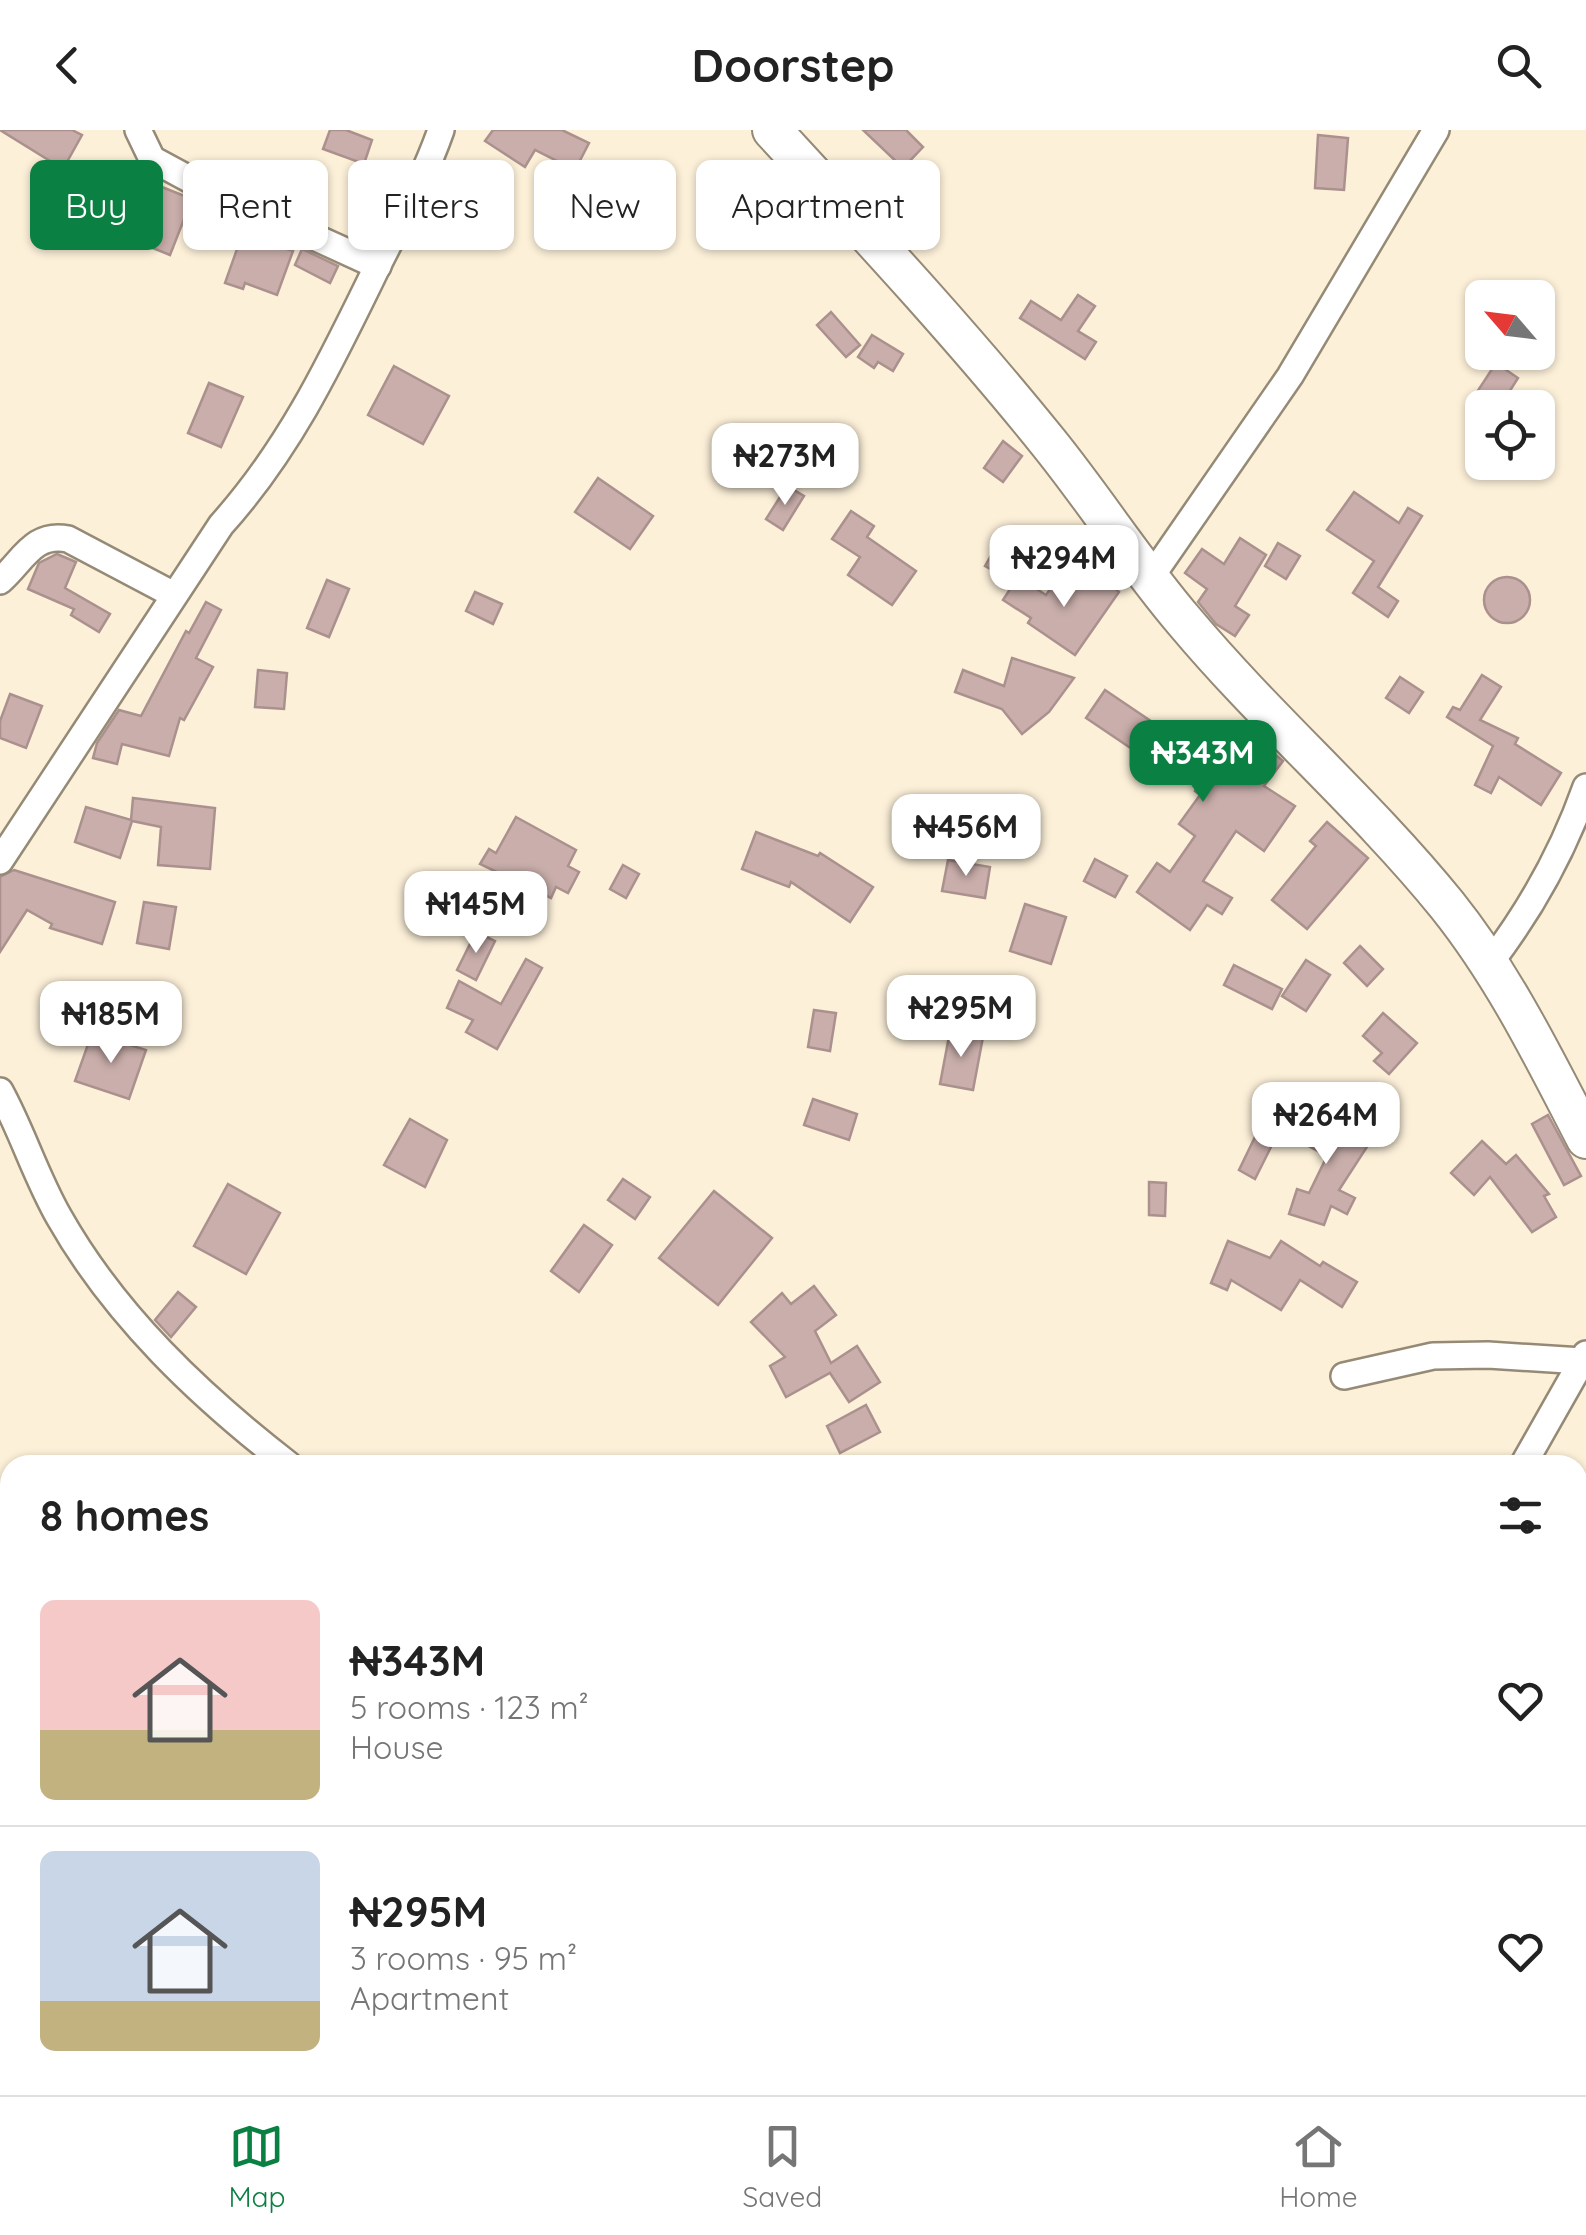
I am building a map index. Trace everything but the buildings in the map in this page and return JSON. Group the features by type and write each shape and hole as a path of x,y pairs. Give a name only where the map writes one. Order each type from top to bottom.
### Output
{"main road":[{"path":"772,130 890,258 1047,441 1183,620 1356,801 1447,905 1490,963 1586,1139"}],"street":[{"path":"138,130 152,159 202,186 378,266"},
{"path":"0,861 221,525 258,484 286,444 341,343 441,130"},
{"path":"1151,577 1290,376 1436,130"},
{"path":"0,581 36,544 52,536 68,539 174,595"},
{"path":"1490,963 1523,920 1549,876 1586,787"},
{"path":"0,1091 59,1218 113,1297 178,1370 277,1455"},
{"path":"1344,1376 1433,1356 1584,1358 1529,1455"}]}
